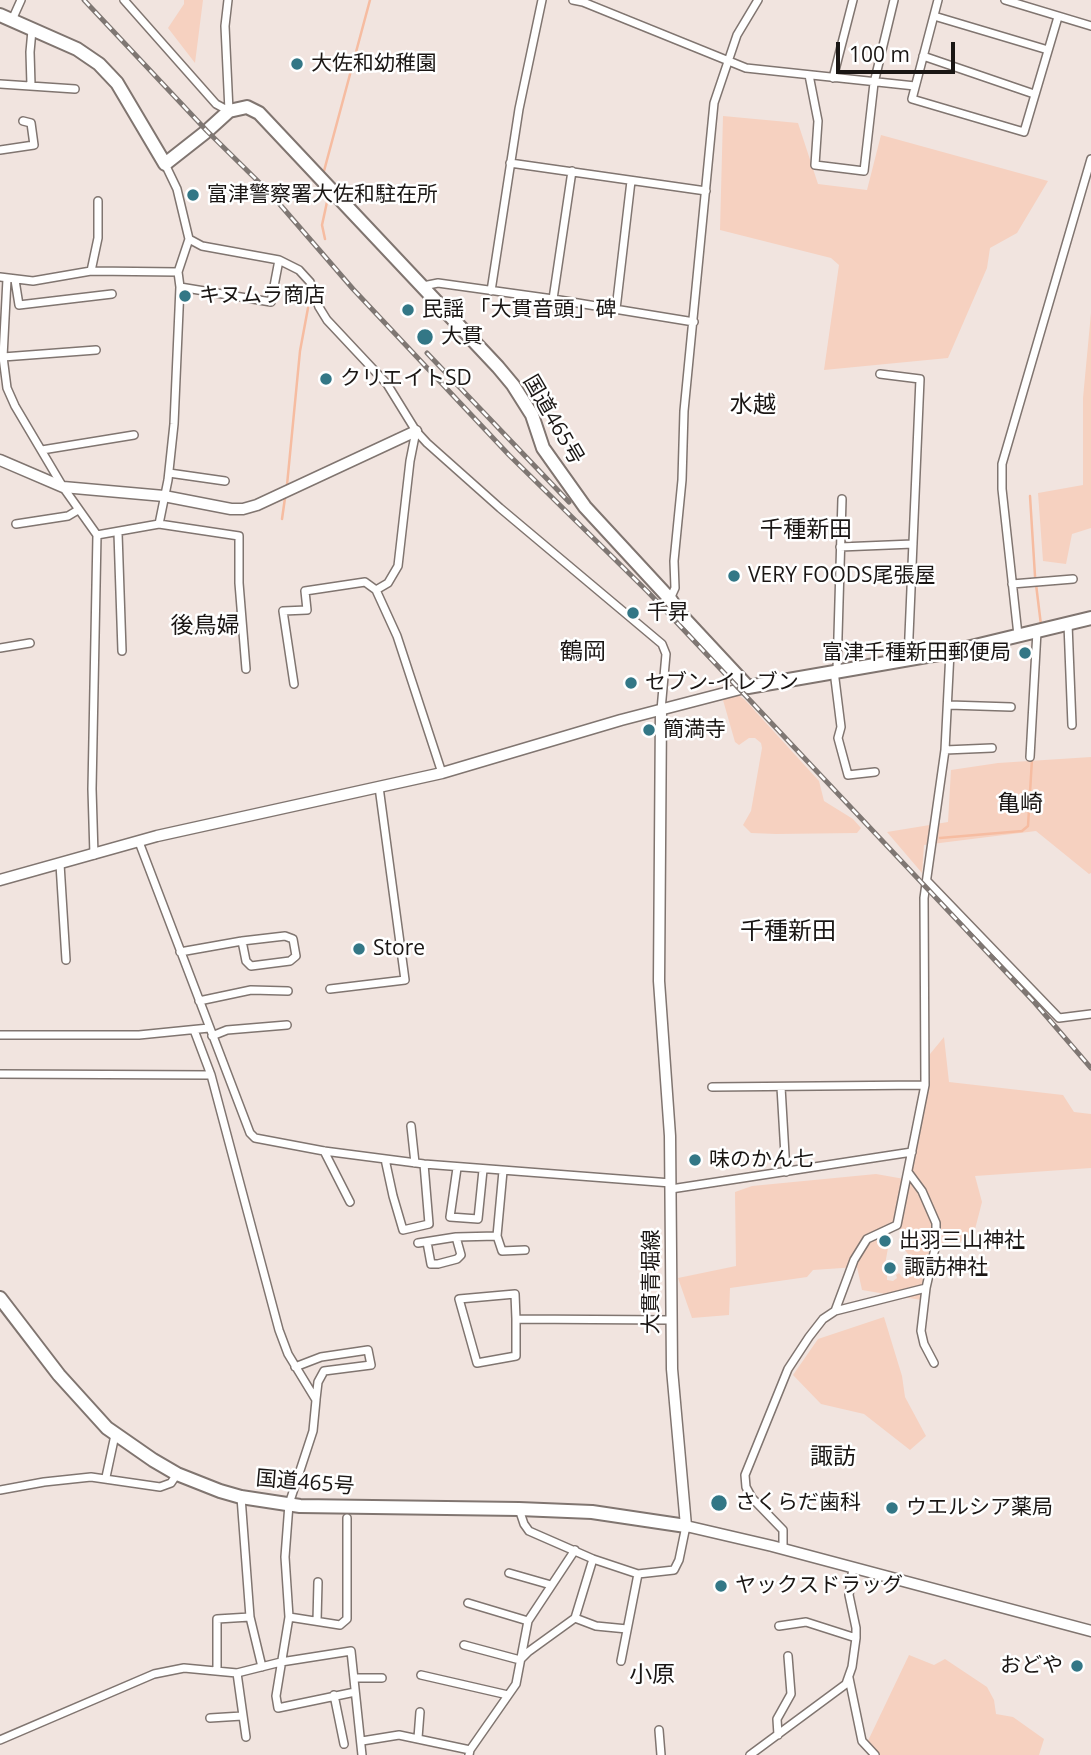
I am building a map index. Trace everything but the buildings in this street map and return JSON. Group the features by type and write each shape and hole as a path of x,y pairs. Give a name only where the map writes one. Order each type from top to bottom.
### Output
{"highway":[{"path":"6,18 77,49 108,72 165,164 229,110"},
{"name":"国道465号","path":"229,110 247,107 258,113 513,385 532,415 543,448 585,507 748,687"},
{"path":"748,687 950,652 1091,618"},
{"name":"国道465号","path":"0,1298 71,1390 115,1435 177,1474 241,1497 289,1504 592,1513 686,1526"}],"main road":[{"path":"0,460 63,487 164,496 231,509 257,505 416,431"},
{"path":"0,880 139,842 442,773 748,687"},
{"name":"大貫青堀線","path":"661,710 659,981 671,1186 671,1369 686,1526"},
{"path":"686,1526 1091,1631"}],"street":[{"path":"6,18 20,0"},
{"path":"124,0 216,104 229,110"},
{"path":"228,0 225,74 229,110"},
{"path":"491,291 510,163 542,0"},
{"path":"573,0 746,68 915,86"},
{"path":"670,598 675,588 674,561 682,480 684,411 714,103 737,35 758,0"},
{"path":"833,78 853,0"},
{"path":"809,75 818,121 815,164 864,171 874,83 894,0"},
{"path":"938,0 912,99 1024,132 1058,17"},
{"path":"1005,0 1091,26"},
{"path":"934,16 1048,50"},
{"path":"31,85 32,30"},
{"path":"923,56 1034,94"},
{"path":"0,83 75,89"},
{"path":"0,150 34,145 31,123 23,121"},
{"path":"1018,635 1002,489 1002,464 1091,159"},
{"path":"510,163 706,191"},
{"path":"159,524 169,473 174,424 180,287 178,272 189,239 180,199 165,164"},
{"path":"553,299 572,171"},
{"path":"616,309 631,181"},
{"path":"91,271 98,238 98,201"},
{"path":"189,239 202,246 279,260 292,265 305,276 322,313 387,384 416,431 500,508 662,644 666,654 661,710"},
{"path":"180,287 271,302 279,260"},
{"path":"7,279 33,281 91,271 178,272"},
{"path":"7,279 19,305 112,294"},
{"path":"7,279 3,357 7,387 63,487 97,535 93,855"},
{"path":"422,286 438,284 553,299 694,322"},
{"path":"3,357 96,350"},
{"path":"880,374 920,379 908,659"},
{"path":"376,590 388,583 398,566 416,431"},
{"path":"42,450 134,435"},
{"path":"169,473 225,481"},
{"path":"842,499 836,671 841,727 838,738 848,775 875,772"},
{"path":"16,524 68,516 78,510"},
{"path":"97,535 159,524 239,536 239,583 246,669"},
{"path":"118,533 122,651"},
{"path":"840,547 913,544"},
{"path":"1012,584 1073,579"},
{"path":"294,684 283,611 307,610 304,591 365,582 376,590 397,636 442,773"},
{"path":"1068,624 1072,724"},
{"path":"1030,757 1037,631"},
{"path":"0,648 30,643"},
{"path":"835,1311 854,1260 867,1239 897,1225 925,1085 923,932 949,705 950,652"},
{"path":"949,705 1011,707"},
{"path":"944,750 992,748"},
{"path":"330,989 405,981 379,787"},
{"path":"139,842 250,1133 263,1141 457,1168 671,1186 786,1172 912,1152"},
{"path":"60,864 66,960"},
{"path":"927,881 1059,1018 1091,1014"},
{"path":"180,952 243,941 290,936 296,956 290,961 251,966 246,961 243,941"},
{"path":"199,1001 251,990 288,991"},
{"path":"0,1035 139,1035 194,1030 211,1032 287,1024"},
{"path":"194,1030 211,1075 279,1329 295,1367 316,1400"},
{"path":"0,1074 149,1077 211,1075"},
{"path":"712,1087 925,1085"},
{"path":"781,1087 786,1172"},
{"path":"411,1126 415,1163"},
{"path":"324,1151 350,1202"},
{"path":"385,1158 402,1230 429,1224 424,1164"},
{"path":"457,1168 450,1217 478,1219 484,1170"},
{"path":"503,1171 497,1236 502,1251 525,1250"},
{"path":"908,1172 922,1191 936,1223 936,1244 926,1287 922,1337 934,1363"},
{"path":"418,1243 456,1237 497,1236"},
{"path":"427,1242 431,1264 438,1264 457,1259 461,1255 456,1237"},
{"path":"783,1549 783,1530 752,1498 746,1487 745,1475 788,1369 809,1337 823,1320 835,1311 926,1287"},
{"path":"515,1294 516,1319 516,1356 477,1363 459,1300 515,1294"},
{"path":"516,1319 670,1320"},
{"path":"295,1367 321,1357 368,1350 371,1365 324,1371 318,1382 313,1431 289,1504 285,1557 289,1617 276,1696 278,1708 355,1692"},
{"path":"106,1477 115,1435"},
{"path":"0,1490 77,1478 106,1477 160,1487 171,1483 177,1474"},
{"path":"241,1497 250,1617 262,1667"},
{"path":"519,1509 529,1531 593,1559 638,1574 669,1573 677,1567 686,1526"},
{"path":"289,1617 340,1625 347,1619 347,1518"},
{"path":"362,1741 399,1735 469,1753 516,1684 527,1621 575,1550"},
{"path":"520,1660 528,1651 575,1618 593,1559"},
{"path":"750,1755 846,1684 856,1638 849,1595 853,1568"},
{"path":"509,1573 551,1585"},
{"path":"621,1661 638,1574"},
{"path":"317,1621 318,1582"},
{"path":"468,1603 527,1621"},
{"path":"217,1671 217,1619 250,1617"},
{"path":"575,1618 596,1626 626,1629"},
{"path":"779,1626 806,1622 856,1638"},
{"path":"464,1645 520,1660"},
{"path":"0,1740 154,1674 184,1668 237,1673 281,1662 351,1651 362,1755"},
{"path":"778,1735 777,1719 791,1694 788,1656"},
{"path":"237,1673 246,1737"},
{"path":"421,1675 508,1695"},
{"path":"849,1677 862,1741 875,1755"},
{"path":"354,1678 382,1678"},
{"path":"334,1695 344,1744"},
{"path":"418,1738 420,1712"},
{"path":"210,1718 242,1716"},
{"path":"659,1730 661,1755"}],"shaded area":[{"path":"184,0 203,0 195,63 168,28"},
{"path":"723,116 798,123 818,184 867,190 881,135 1048,181 1017,233 990,248 987,268 948,358 824,370 839,265 831,258 720,230"},
{"path":"1091,313 1091,528 1072,534 1066,564 1043,561 1038,493 1083,485 1083,398"},
{"path":"737,694 819,781 824,801 853,819 861,828 857,833 751,833 743,825 751,811 762,748 755,738 749,738 739,745 735,742 723,700"},
{"path":"1091,757 1089,874 1036,831 924,845 922,873 887,832 948,822 951,770 998,763"},
{"path":"944,1037 949,1082 1063,1095 1074,1112 1091,1114 1091,1168 975,1176 982,1202 973,1237 934,1251 927,1301 862,1290 857,1267 813,1270 807,1277 730,1288 729,1315 692,1318 678,1278 736,1266 735,1192 752,1186 876,1174 910,1180 930,1054","holes":["901,1197 905,1198 906,1206 900,1228 902,1246 908,1254 909,1271 906,1277 899,1273 893,1281 887,1280 884,1270 890,1237 888,1233 880,1231 896,1222 897,1203"]},
{"path":"884,1317 902,1376 905,1397 926,1436 910,1450 864,1414 821,1404 793,1375 818,1339"},
{"path":"909,1655 934,1665 945,1659 987,1687 994,1700 996,1714 1013,1717 1044,1739 1039,1755 869,1755 865,1747"}],"waterway":[{"path":"324,171 370,0"},
{"path":"322,190 327,202 322,225 325,239"},
{"path":"287,485 300,351 308,308"},
{"path":"1030,496 1041,625"},
{"path":"282,519 285,498"},
{"path":"940,838 1022,831 1028,826 1032,759"}],"railway":[{"path":"84,0 207,131 277,200"},
{"path":"270,193 353,289 509,455 648,592 1035,1003 1091,1068"},
{"path":"427,353 569,502"}],"place":[{"name":"大佐和幼稚園","path":"297,64"},
{"name":"富津警察署大佐和駐在所","path":"193,195"},
{"name":"キヌムラ商店","path":"185,296"},
{"name":"民謡 「大貫音頭」碑","path":"408,310"},
{"name":"大貫","path":"425,337"},
{"name":"クリエイトSD","path":"326,379"},
{"name":"VERY FOODS尾張屋","path":"734,576"},
{"name":"千昇","path":"633,613"},
{"name":"富津千種新田郵便局","path":"1025,653"},
{"name":"セブン-イレブン","path":"631,683"},
{"name":"簡満寺","path":"649,730"},
{"name":"Store","path":"359,949"},
{"name":"味のかん七","path":"695,1160"},
{"name":"出羽三山神社","path":"885,1241"},
{"name":"諏訪神社","path":"890,1268"},
{"name":"さくらだ歯科","path":"719,1503"},
{"name":"ウエルシア薬局","path":"892,1508"},
{"name":"ヤックスドラッグ","path":"721,1586"},
{"name":"おどや","path":"1077,1666"}],"district":[{"name":"水越","path":"753,405"},
{"name":"千種新田","path":"806,530"},
{"name":"後鳥婦","path":"205,626"},
{"name":"鶴岡","path":"583,652"},
{"name":"亀崎","path":"1020,804"},
{"name":"千種新田","path":"788,932"},
{"name":"諏訪","path":"833,1457"},
{"name":"小原","path":"652,1675"}]}
